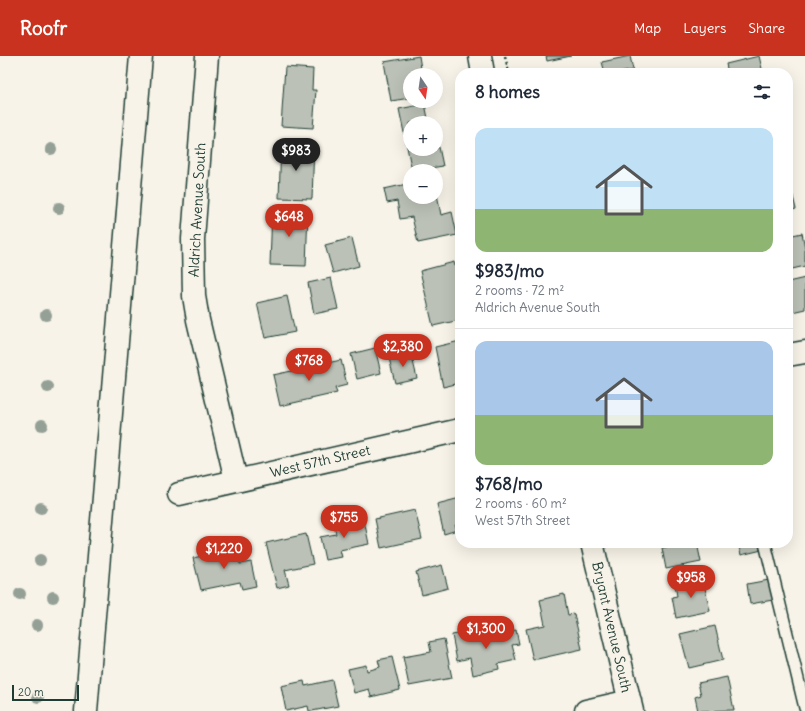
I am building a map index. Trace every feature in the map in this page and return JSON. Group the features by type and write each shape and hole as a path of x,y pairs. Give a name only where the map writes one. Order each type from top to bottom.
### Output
{"street":[{"path":"86,711 140,56"},
{"name":"Aldrich Avenue South","path":"207,56 193,239 194,296 198,320 236,480"},
{"path":"480,56 483,68"},
{"path":"793,354 805,352"},
{"name":"West 57th Street","path":"179,494 455,431"},
{"name":"Bryant Avenue South","path":"593,548 631,706"},
{"path":"586,711 631,706"}],"lane":[{"path":"766,548 805,708"}],"path":[{"path":"505,56 508,68"}],"building":[{"path":"419,56 421,68 403,68 403,99 391,101 384,62"},
{"path":"546,56 571,56 547,61"},
{"path":"630,56 633,68 604,68 602,62"},
{"path":"759,56 762,68 727,68 726,64"},
{"path":"285,67 313,69 312,90 316,90 313,128 281,126"},
{"path":"426,108 428,116 403,116 403,128 399,109"},
{"path":"281,144 314,145 312,199 279,198"},
{"path":"409,156 441,156 443,164 411,164"},
{"path":"403,185 403,204 439,204 441,215 452,212 455,226 455,235 418,243 412,217 400,219 397,201 387,203 384,189"},
{"path":"793,197 796,209 793,210"},
{"path":"272,210 308,211 306,266 270,265"},
{"path":"802,233 805,248 805,266 793,269 793,235"},
{"path":"352,238 359,266 333,273 325,245"},
{"path":"454,262 455,321 433,326 420,271"},
{"path":"331,278 338,309 314,314 308,283"},
{"path":"805,278 805,309 793,312 793,281"},
{"path":"287,296 295,332 265,338 257,303"},
{"path":"455,342 455,384 443,387 435,347"},
{"path":"375,348 381,373 357,379 351,354"},
{"path":"411,353 417,378 395,383 389,358"},
{"path":"312,360 314,366 341,360 347,385 335,388 337,393 280,406 273,375 301,369 299,363"},
{"path":"455,499 455,531 444,534 437,504"},
{"path":"415,510 422,539 381,548 375,519"},
{"path":"364,520 369,544 340,550 342,557 325,560 320,537 336,534 334,526"},
{"path":"306,534 313,564 285,570 289,585 277,588 266,543"},
{"path":"237,548 240,564 251,562 256,586 242,589 240,582 201,590 193,558"},
{"path":"662,548 698,548 701,562 666,569"},
{"path":"739,548 761,548 762,550 741,555"},
{"path":"442,565 448,588 422,595 416,572"},
{"path":"703,579 710,611 676,618 672,597 677,596 675,585"},
{"path":"769,580 773,600 750,604 747,584"},
{"path":"564,594 568,615 574,614 582,649 533,660 526,629 545,625 540,600"},
{"path":"715,626 723,660 689,668 680,634"},
{"path":"516,630 519,644 512,645 516,660 498,664 499,669 473,675 470,658 457,661 452,635 469,632 470,639"},
{"path":"444,639 452,678 409,686 403,657 431,652 429,642"},
{"path":"392,657 400,690 371,697 369,689 354,693 348,669 366,665 367,671 380,667 378,660"},
{"path":"727,677 734,710 698,711 695,697 701,695 698,683"},
{"path":"332,680 338,706 309,711 308,706 286,711 281,686 304,681 305,686"}]}
